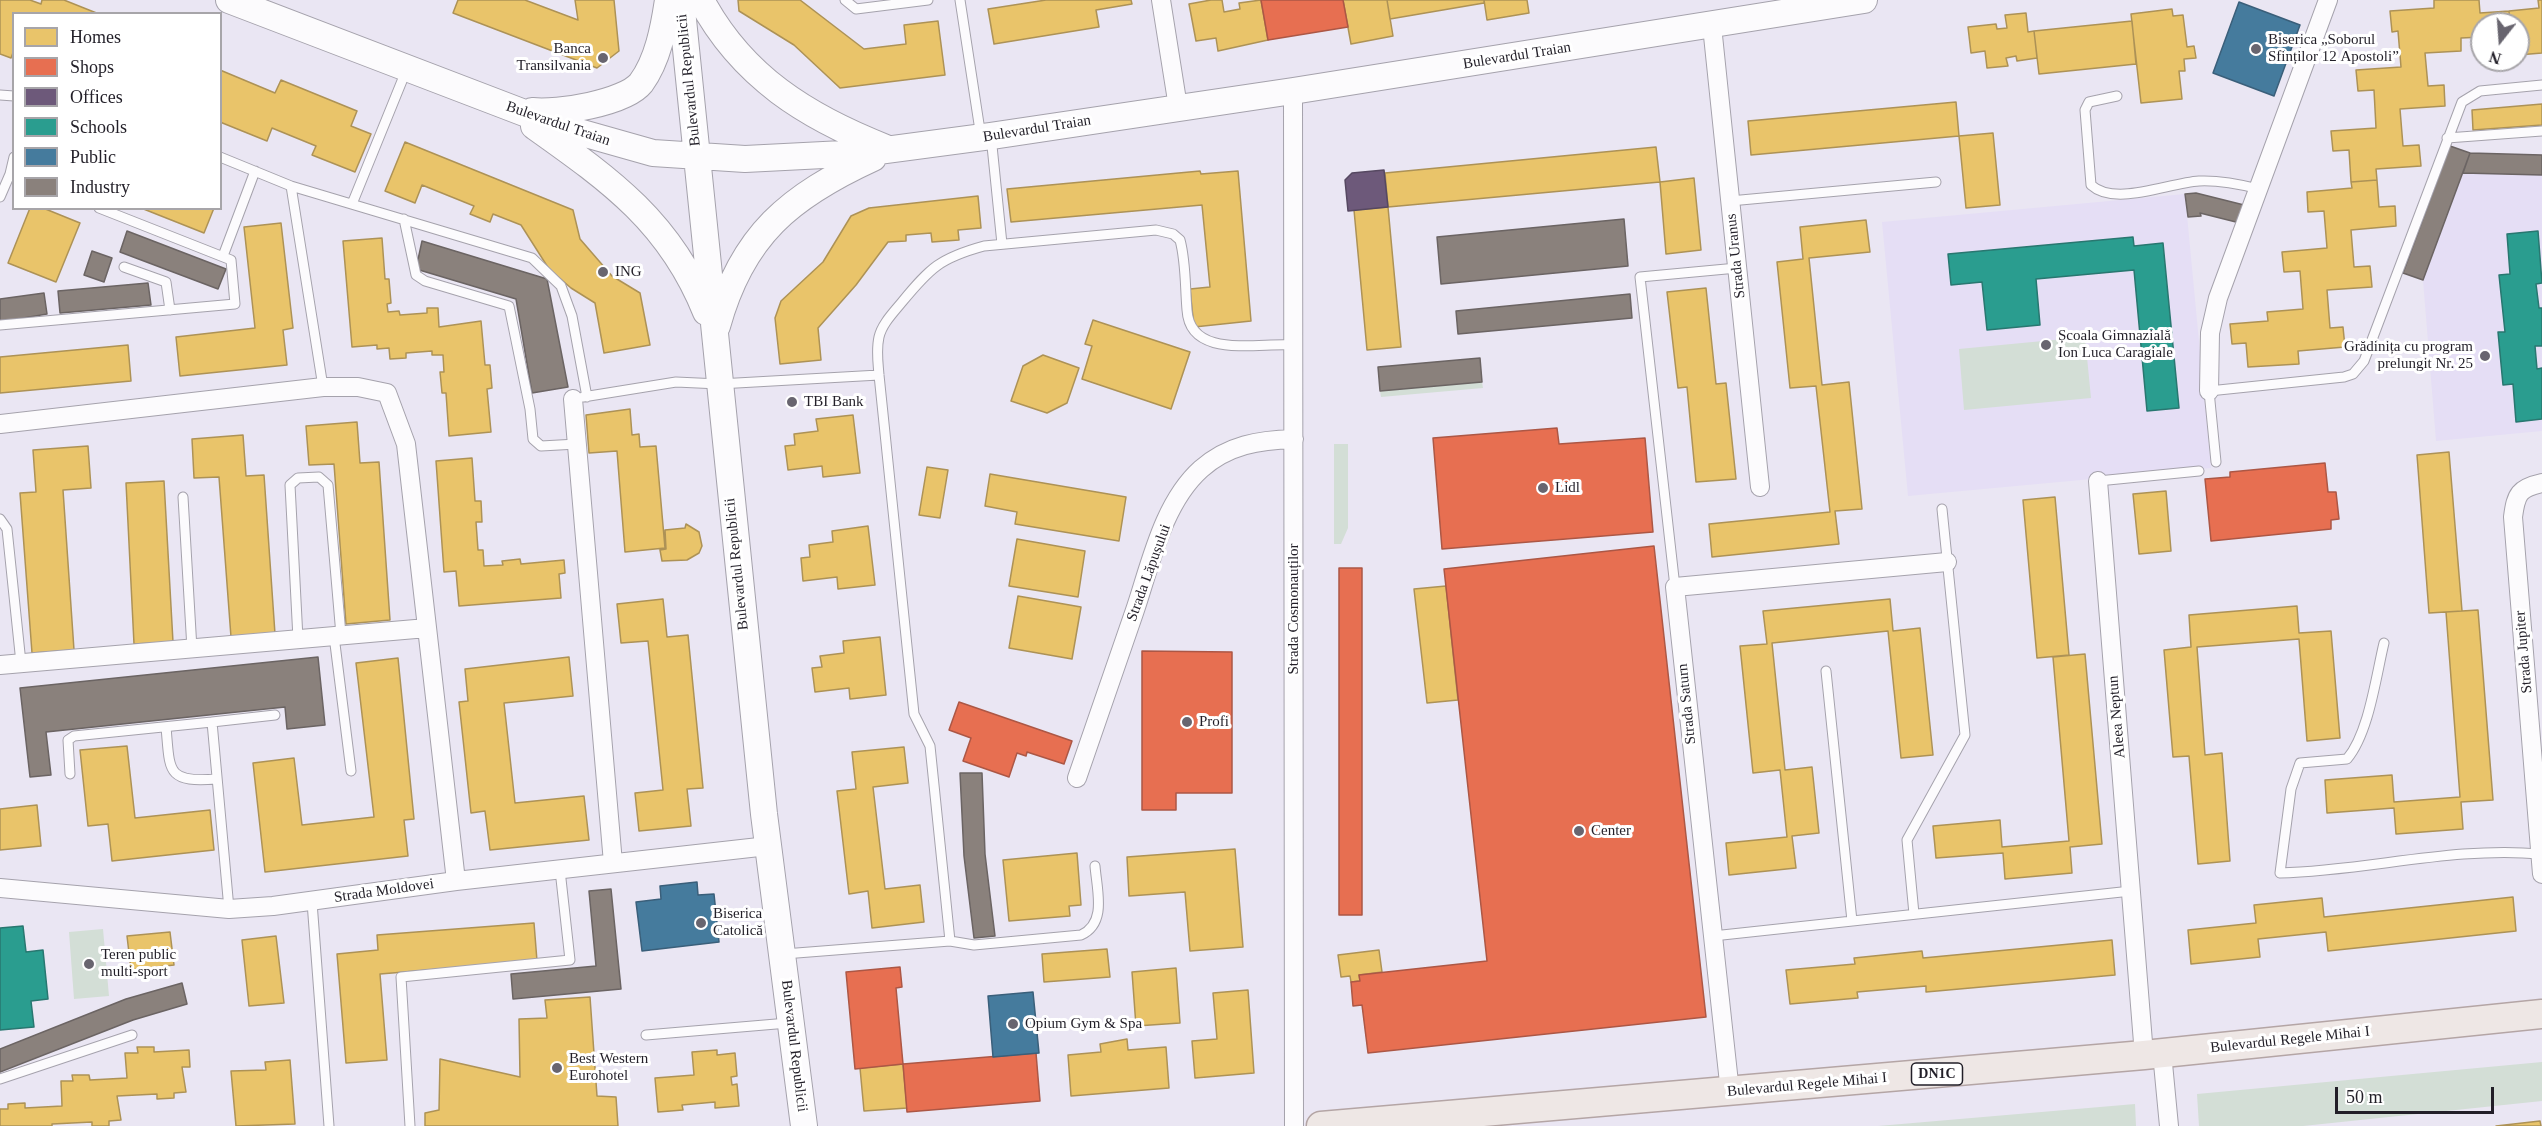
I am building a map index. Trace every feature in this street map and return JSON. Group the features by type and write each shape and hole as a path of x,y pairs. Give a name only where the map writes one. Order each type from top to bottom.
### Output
{"main road":[{"name":"Bulevardul Regele Mihai I","path":"1322,1126 1498,1114 2153,1054 2542,1014"}],"street":[{"name":"Bulevardul Traian","path":"229,0 508,107 626,147 698,158 779,159 890,150 986,137 1178,107 1293,92 1712,26 1834,3 1864,0"},
{"path":"508,107 545,112 582,107 613,99 640,84 657,51 668,0"},
{"name":"Bulevardul Republicii","path":"681,0 768,846 804,1126"},
{"path":"701,0 735,51 761,79 824,121 890,150"},
{"path":"1161,0 1178,107"},
{"path":"2209,391 2209,343 2213,315 2328,0"},
{"name":"Strada Uranus","path":"1712,26 1760,487"},
{"name":"Strada Cosmonauților","path":"1293,92 1294,1126"},
{"path":"508,107 610,182 650,218 688,274 714,335"},
{"path":"714,335 735,277 750,249 768,224 826,181 890,150"},
{"path":"0,424 323,387 358,387 387,393 406,444 456,881"},
{"path":"580,398 577,444 613,863"},
{"name":"Strada Lăpușului","path":"1077,778 1165,525 1189,483 1200,470 1232,449 1251,442 1294,439"},
{"name":"Aleea Neptun","path":"2097,481 2131,891 2153,1054 2169,1126"},
{"name":"Strada Jupiter","path":"2542,483 2526,486 2519,494 2513,517 2542,874"},
{"path":"1675,587 1947,562"},
{"name":"Strada Saturn","path":"1675,587 1730,1092"},
{"path":"0,665 427,628"},
{"name":"Strada Moldovei","path":"0,888 229,909 312,902 456,881 768,846"}],"lane":[{"path":"844,0 856,9 928,0"},
{"path":"960,0 986,137 1002,244"},
{"path":"352,204 406,69"},
{"path":"2216,462 2209,391 2344,377 2359,369 2457,111 2470,95 2490,89 2542,85"},
{"path":"2117,96 2089,102 2085,111 2091,185 2098,192 2119,195 2198,181 2230,182 2259,189"},
{"path":"2447,138 2542,131"},
{"path":"222,158 291,186 532,258 561,286 572,316 580,398 676,382 719,384 879,375"},
{"path":"223,256 255,171"},
{"path":"0,197 12,175"},
{"path":"1730,201 1936,182"},
{"path":"291,186 323,387"},
{"path":"0,325 235,304 231,260 104,210"},
{"path":"404,219 416,275 425,281 509,306 530,409 533,438 541,446 577,444"},
{"path":"950,942 930,746 914,714 879,375 877,352 879,335 887,320 928,270 964,251 1002,244 1166,231 1180,240 1183,251 1187,314 1194,333 1200,339 1219,344 1294,345"},
{"path":"124,267 166,282 170,310"},
{"path":"1675,587 1640,277 1737,268"},
{"name":"Aleea Neptun","path":"2097,481 2199,471"},
{"path":"298,639 290,485 298,478 320,477 328,485 337,636 351,771"},
{"path":"183,497 192,649"},
{"path":"1914,914 1907,840 1965,735 1942,509"},
{"path":"0,519 7,529 21,663"},
{"path":"2384,643 2361,733 2354,751 2347,759 2300,763 2290,789 2280,873 2446,855 2509,852 2541,854"},
{"path":"1826,671 1852,921"},
{"path":"70,774 68,740 74,736 275,715"},
{"path":"212,722 229,909"},
{"path":"166,727 170,764 176,776 190,781 216,779"},
{"path":"782,954 950,942 974,945 1069,938 1092,930 1098,921 1095,866"},
{"path":"410,1126 401,977 570,960 560,870"},
{"path":"1713,936 2131,891"},
{"path":"312,902 329,1126"},
{"path":"646,1035 791,1023"},
{"path":"0,1079 132,1035"}],"shaded area":[{"name":"Grădinița cu program prelungit Nr. 25","path":"2463,173 2542,175 2542,431 2436,441 2423,280"},
{"name":"Școala Gimnazială Ion Luca Caragiale","path":"2185,194 2211,468 1908,496 1882,222"},
{"path":"2085,337 2091,398 1964,410 1959,349"},
{"path":"1482,382 1483,388 1381,397 1380,391"},
{"path":"1334,444 1348,444 1348,528 1341,544 1334,544"},
{"name":"Teren public multi-sport","path":"103,929 109,996 74,999 69,932"},
{"path":"2542,1062 2542,1101 2303,1126 2199,1126 2197,1094"},
{"path":"2135,1104 2136,1126 1878,1126"}],"building: Homes":[{"path":"0,0 30,0 41,4 42,0 64,0 94,12 12,12 12,55 11,58 0,54"},
{"path":"458,0 525,0 578,20 575,0 614,0 619,51 597,68 453,13"},
{"path":"738,0 800,0 864,49 906,44 904,25 938,21 945,75 840,88 794,45 739,11"},
{"path":"1046,0 1131,0 1132,4 1096,10 1099,27 994,44 988,9"},
{"path":"1222,0 1224,12 1240,9 1239,3 1261,0 1268,40 1218,51 1216,38 1196,41 1189,4"},
{"path":"1343,0 1387,0 1393,36 1351,44"},
{"path":"1387,0 1484,0 1484,3 1390,19"},
{"path":"1484,0 1527,0 1529,13 1487,20"},
{"path":"2434,0 2479,0 2480,12 2470,12 2470,38 2461,38 2461,51 2425,53 2428,86 2444,85 2445,106 2400,109 2403,146 2419,145 2421,166 2376,169 2377,180 2351,182 2349,150 2333,151 2331,131 2376,128 2374,90 2358,91 2356,70 2401,67 2398,31 2392,32 2390,11 2434,8"},
{"path":"2538,0 2542,0 2542,53 2530,54 2530,12 2509,11 2539,8"},
{"path":"2172,9 2173,16 2183,15 2187,47 2194,46 2196,58 2184,59 2185,71 2179,71 2182,99 2141,103 2131,14"},
{"path":"2026,13 2028,32 2034,31 2037,58 2017,61 2016,56 2006,58 2008,66 1987,68 1985,51 1971,53 1968,27 1996,24 1997,29 2007,28 2005,15"},
{"path":"2132,21 2136,64 2039,74 2034,31"},
{"path":"222,71 275,93 281,80 357,111 351,126 371,134 355,172 312,155 316,146 272,128 267,141 222,123"},
{"path":"1956,102 1959,136 1751,155 1748,121"},
{"path":"2542,104 2542,125 2473,130 2472,110"},
{"path":"1993,133 2000,205 1966,208 1959,136"},
{"path":"405,142 573,210 580,239 612,276 640,293 650,345 604,353 595,303 571,288 549,269 521,225 493,214 490,222 470,214 474,206 422,185 415,203 385,191"},
{"path":"1656,147 1660,182 1388,207 1385,173"},
{"path":"1200,171 1201,174 1238,171 1251,321 1194,327 1190,289 1210,287 1202,205 1011,222 1007,189"},
{"path":"1694,178 1701,250 1666,254 1660,182"},
{"path":"2377,180 2379,207 2395,206 2396,226 2351,230 2354,267 2370,266 2372,287 2327,290 2330,328 2343,327 2345,347 2298,351 2299,364 2248,367 2246,343 2232,344 2230,324 2268,321 2267,312 2303,309 2300,271 2284,272 2282,252 2327,248 2324,211 2308,212 2307,192 2352,188 2351,182"},
{"path":"978,196 981,228 958,230 959,240 932,242 931,233 906,235 906,241 888,242 856,285 818,328 821,360 780,364 775,318 781,301 823,262 851,216 869,208"},
{"path":"1388,207 1401,347 1367,350 1354,210"},
{"path":"29,210 48,210 80,223 56,282 8,263"},
{"path":"146,210 213,210 204,233"},
{"path":"1866,220 1870,252 1809,258 1822,385 1849,382 1862,509 1835,511 1839,544 1712,557 1709,524 1830,512 1816,386 1790,388 1777,262 1803,259 1800,227"},
{"path":"281,223 293,328 283,330 287,365 180,376 176,337 255,328 244,227"},
{"path":"382,238 385,279 389,279 391,303 387,304 388,312 399,311 400,315 427,313 427,308 438,308 439,327 481,321 485,365 490,365 492,388 487,389 491,432 449,436 446,393 442,393 440,372 444,372 443,355 432,355 432,351 406,353 406,358 390,359 389,348 377,349 377,345 352,347 343,241"},
{"path":"1706,288 1716,384 1726,383 1736,479 1696,482 1687,387 1678,388 1667,292"},
{"path":"1093,320 1190,352 1171,409 1082,379 1092,346 1085,344"},
{"path":"128,345 131,381 0,393 0,357"},
{"path":"1043,355 1079,368 1067,403 1047,413 1011,401 1023,366"},
{"path":"630,409 632,435 639,434 640,447 656,446 665,548 625,552 617,451 589,453 586,415"},
{"path":"853,415 860,473 823,477 822,466 788,470 785,446 795,445 794,434 818,431 816,419"},
{"path":"357,422 360,463 379,462 390,620 346,624 334,464 309,465 306,426"},
{"path":"243,435 246,476 264,475 275,634 231,637 219,477 194,478 192,439"},
{"path":"88,446 91,488 63,490 74,650 32,653 20,493 36,492 33,450"},
{"path":"2449,452 2462,611 2429,613 2417,455"},
{"path":"472,458 475,501 481,501 482,522 476,522 478,550 483,550 484,566 503,565 502,561 520,559 521,564 564,560 565,573 559,574 561,598 459,606 456,571 444,572 436,461"},
{"path":"927,467 948,470 940,518 919,515"},
{"path":"990,474 1126,497 1119,541 1015,524 1017,512 985,506"},
{"path":"164,481 173,642 134,644 126,483"},
{"path":"2166,491 2171,551 2139,554 2133,494"},
{"path":"2055,497 2069,655 2037,658 2023,500"},
{"path":"686,524 699,532 702,546 699,553 687,560 662,561 660,550 666,549 665,530 685,528"},
{"path":"868,526 875,585 838,589 837,577 803,581 801,558 810,557 809,545 833,542 832,531"},
{"path":"1017,539 1085,551 1078,597 1009,586"},
{"path":"1446,586 1458,700 1427,703 1414,589"},
{"path":"1018,596 1081,607 1072,659 1009,648"},
{"path":"663,599 667,637 688,635 703,788 687,789 691,826 639,831 635,793 663,790 648,641 621,643 617,604"},
{"path":"1890,599 1893,631 1920,628 1933,755 1901,758 1888,631 1772,643 1785,770 1812,767 1819,833 1792,836 1796,868 1729,875 1726,843 1787,837 1780,770 1753,773 1740,646 1767,644 1763,611"},
{"path":"2297,606 2299,633 2331,631 2340,738 2307,741 2299,639 2197,647 2205,755 2222,753 2230,861 2198,864 2189,756 2173,757 2164,650 2191,647 2189,615"},
{"path":"2478,610 2493,800 2461,802 2463,829 2396,834 2394,808 2327,813 2325,780 2392,775 2394,802 2460,797 2446,612"},
{"path":"880,637 886,695 850,699 849,688 815,692 812,668 822,667 820,656 844,653 843,641"},
{"path":"2085,654 2102,844 2070,847 2072,873 2005,879 2003,853 1936,858 1933,826 2000,820 2002,847 2069,841 2053,657"},
{"path":"569,657 573,696 504,703 515,803 584,796 589,840 490,850 485,811 471,813 459,702 468,701 465,669"},
{"path":"398,658 414,819 404,820 408,856 265,872 253,763 294,758 302,825 374,817 356,663"},
{"path":"127,746 135,818 210,810 214,850 112,861 108,824 88,826 80,750"},
{"path":"904,747 908,783 873,787 885,889 920,885 924,922 872,928 868,891 849,894 837,791 856,789 852,752"},
{"path":"37,805 41,846 0,850 0,809"},
{"path":"1235,849 1243,947 1190,951 1185,892 1129,896 1127,857"},
{"path":"1077,853 1081,905 1069,906 1070,916 1009,921 1003,860"},
{"path":"2513,897 2516,931 2328,951 2326,932 2258,939 2260,957 2191,964 2188,930 2256,923 2254,905 2322,898 2324,917"},
{"path":"534,923 537,961 380,974 387,1060 346,1063 337,954 378,950 377,935"},
{"path":"170,932 174,965 131,970 127,936"},
{"path":"276,936 284,1003 249,1006 242,940"},
{"path":"2112,940 2115,975 1926,992 1926,986 1857,992 1858,998 1790,1004 1786,970 1855,964 1854,958 1922,951 1923,958"},
{"path":"1107,949 1110,977 1044,982 1042,954"},
{"path":"1379,950 1382,972 1359,975 1360,981 1351,982 1350,976 1341,977 1338,955"},
{"path":"1176,968 1180,1023 1136,1026 1132,972"},
{"path":"1248,990 1254,1073 1195,1078 1192,1041 1217,1039 1213,993"},
{"name":"Best Western Eurohotel","path":"590,997 597,1096 616,1097 618,1126 425,1126 425,1113 439,1110 440,1059 520,1077 519,1019 547,1018 545,1000"},
{"path":"1127,1039 1128,1050 1166,1047 1169,1088 1071,1096 1068,1055 1101,1052 1100,1044"},
{"path":"137,1047 154,1047 154,1052 189,1050 190,1067 182,1067 186,1092 174,1093 174,1098 157,1099 157,1094 117,1096 121,1120 109,1121 109,1126 92,1126 92,1122 52,1124 52,1126 0,1126 0,1109 8,1109 8,1104 25,1103 25,1108 62,1106 61,1081 73,1081 72,1075 89,1075 90,1080 127,1078 125,1053 138,1053"},
{"path":"717,1050 717,1055 735,1053 737,1076 731,1077 732,1085 737,1084 739,1106 715,1108 715,1102 682,1105 683,1110 658,1112 655,1078 694,1075 692,1052"},
{"path":"290,1060 295,1124 236,1126 231,1071 266,1070 265,1062"},
{"path":"903,1064 907,1108 864,1111 860,1068"},
{"path":"2540,1121 2541,1126 2496,1126"}],"building: Shops":[{"path":"1261,0 1343,0 1348,27 1268,40"},
{"name":"Lidl","path":"1557,428 1559,444 1645,438 1653,532 1442,549 1433,438"},
{"path":"2325,463 2328,492 2336,492 2339,519 2331,520 2331,529 2211,541 2205,479 2230,477 2230,472"},
{"name":"Center","path":"1654,546 1706,1017 1368,1053 1362,1005 1353,1006 1351,982 1360,981 1359,975 1487,961 1444,569"},
{"path":"1339,568 1362,568 1362,915 1339,915"},
{"name":"Profi","path":"1142,651 1232,652 1232,793 1176,793 1176,810 1142,810"},
{"path":"959,702 1072,741 1064,764 1027,752 1026,756 1017,753 1009,777 963,761 971,738 949,730"},
{"path":"900,967 902,987 896,988 903,1064 855,1069 846,972"},
{"path":"1036,1053 1040,1101 907,1112 903,1064"}],"building: Offices":[{"path":"1384,170 1388,207 1348,211 1345,180 1352,173"}],"building: Schools":[{"path":"2538,231 2542,283 2536,284 2539,308 2542,308 2542,346 2535,346 2537,369 2542,368 2542,419 2516,422 2513,384 2503,385 2498,332 2505,332 2499,275 2510,274 2507,234"},
{"path":"2133,237 2134,246 2163,243 2179,408 2147,411 2134,270 2036,279 2040,325 1987,330 1982,282 1951,285 1948,254"},
{"path":"23,926 26,952 43,950 48,999 31,1001 34,1027 0,1030 0,928"}],"building: Public":[{"name":"Biserica „Soborul Sfinților 12 Apostoli”","path":"2239,2 2300,25 2274,96 2213,73"},
{"path":"697,882 698,895 714,894 719,942 642,951 636,902 661,899 660,886"},
{"name":"Opium Gym & Spa","path":"1033,992 1039,1053 993,1057 988,996"}],"building: Industry":[{"path":"2450,146 2470,153 2423,280 2403,273"},
{"path":"2470,153 2542,155 2542,175 2463,173"},
{"path":"2196,193 2248,206 2244,224 2200,213 2201,216 2188,217 2185,194"},
{"path":"1624,219 1628,266 1441,284 1437,237"},
{"path":"127,231 226,269 218,289 120,252"},
{"path":"422,241 547,279 568,387 532,393 516,299 416,269"},
{"path":"92,251 112,258 104,282 84,275"},
{"path":"148,283 151,305 60,313 58,291"},
{"path":"44,293 47,314 0,322 0,299"},
{"path":"1630,294 1632,318 1458,334 1456,311"},
{"path":"1480,358 1482,382 1380,391 1378,367"},
{"path":"318,657 325,725 287,729 285,707 46,732 51,775 30,777 20,688"},
{"path":"960,773 982,773 985,854 995,936 974,938 964,856"},
{"path":"611,889 621,989 513,999 511,974 596,966 589,891"},
{"path":"182,983 187,1004 133,1020 0,1072 0,1049 126,999"}],"place":[{"name":"Biserica „Soborul Sfinților 12 Apostoli”","path":"2256,49"},
{"name":"Banca Transilvania","path":"603,58"},
{"name":"ING","path":"603,272"},
{"name":"Școala Gimnazială Ion Luca Caragiale","path":"2046,345"},
{"name":"Grădinița cu program prelungit Nr. 25","path":"2485,356"},
{"name":"TBI Bank","path":"792,402"},
{"name":"Lidl","path":"1543,488"},
{"name":"Profi","path":"1187,722"},
{"name":"Center","path":"1579,831"},
{"name":"Biserica Catolică","path":"701,923"},
{"name":"Teren public multi-sport","path":"89,964"},
{"name":"Opium Gym & Spa","path":"1013,1024"},
{"name":"Best Western Eurohotel","path":"557,1068"}]}
